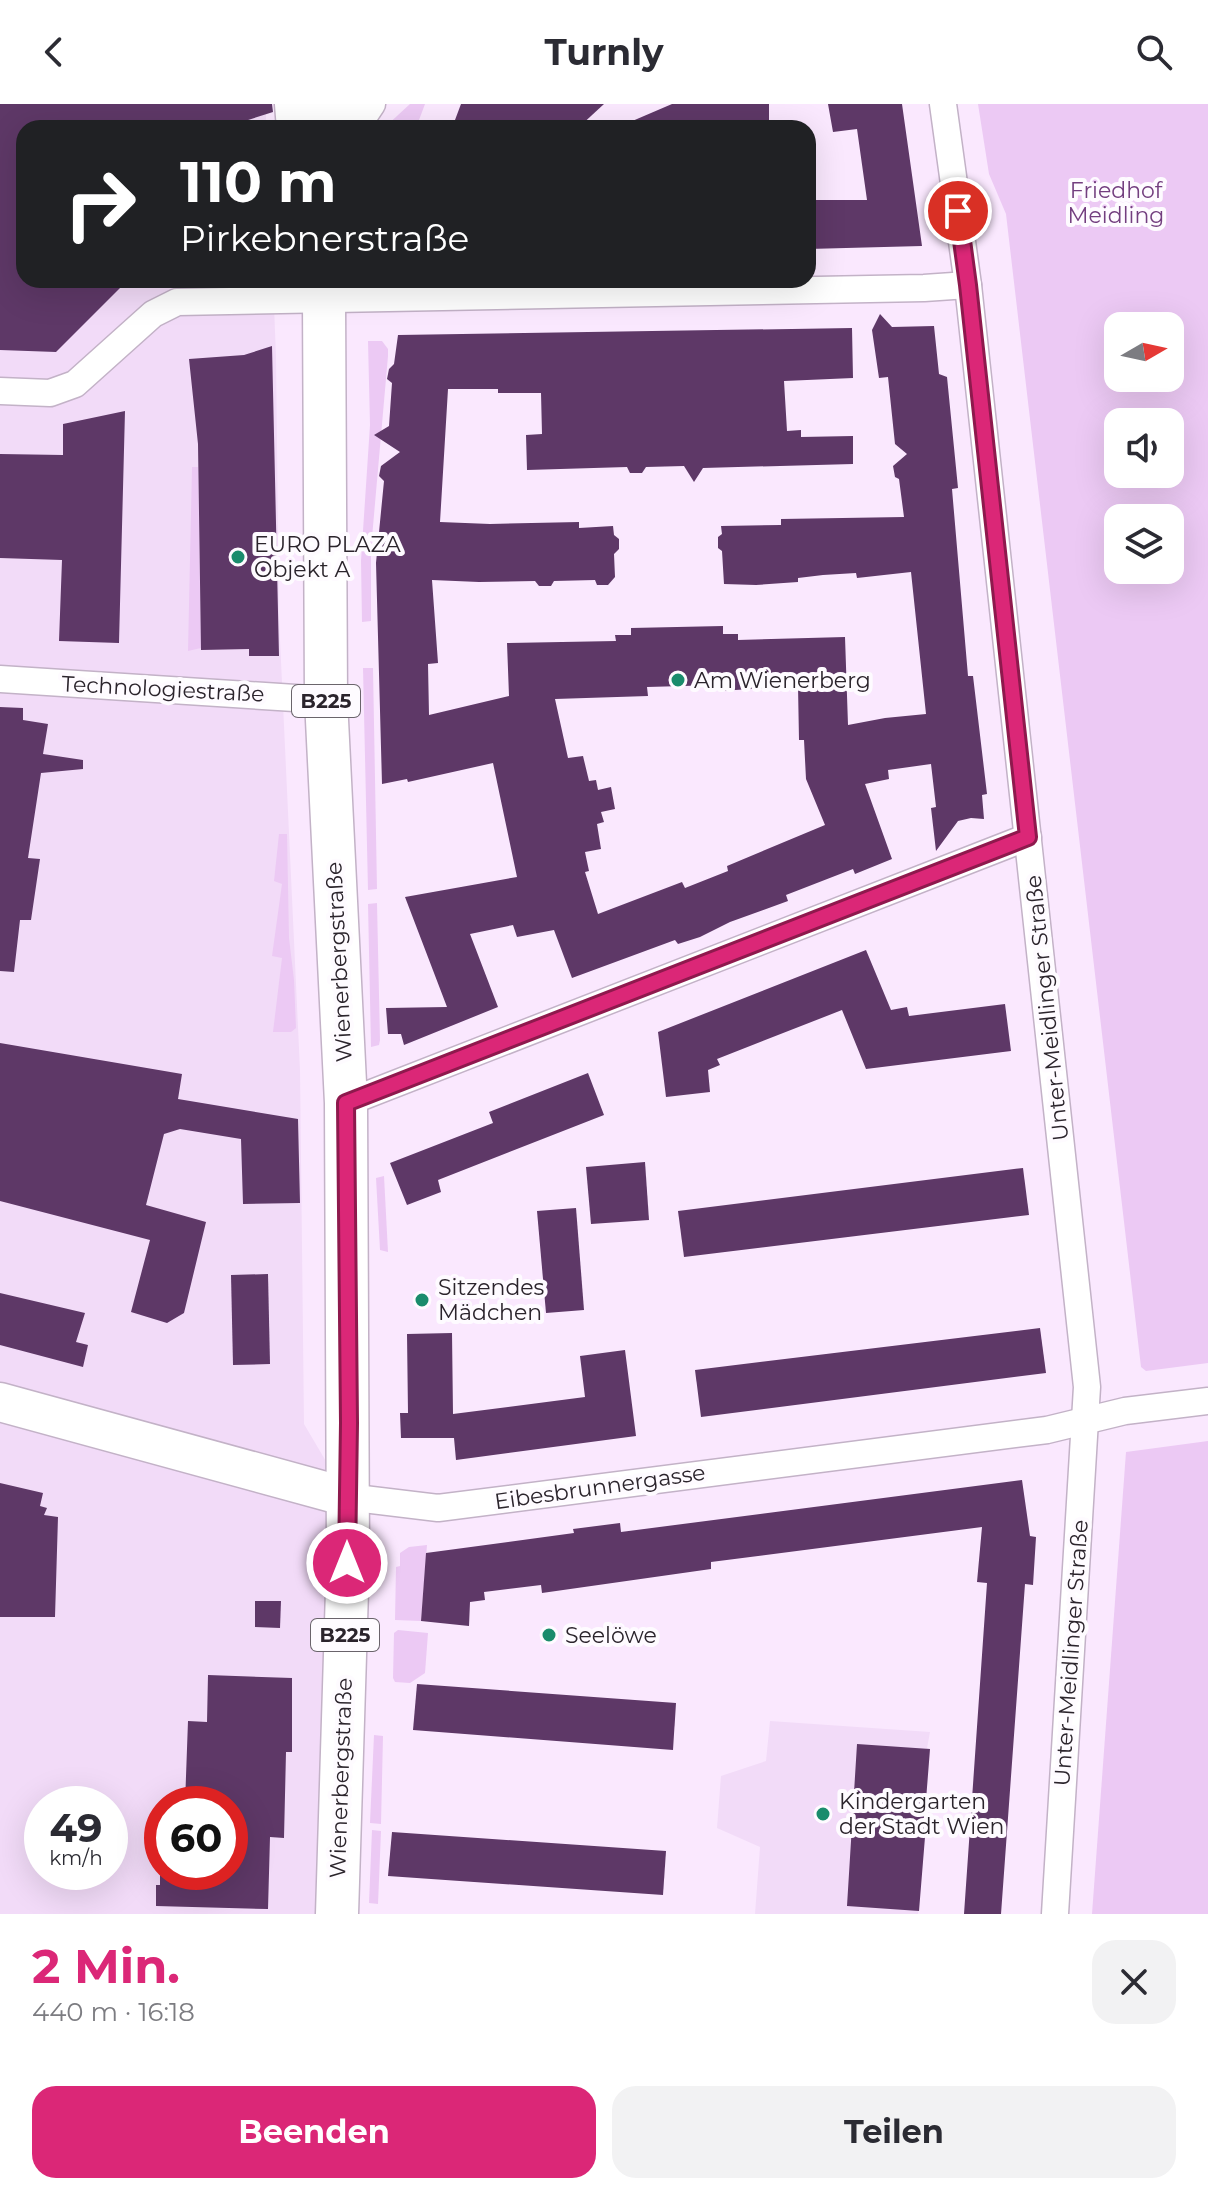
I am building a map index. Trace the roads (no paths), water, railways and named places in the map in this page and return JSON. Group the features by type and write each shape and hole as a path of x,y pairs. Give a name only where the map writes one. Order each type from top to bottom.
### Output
{"main road":[{"name":"Wienerbergstraße","path":"324,288 326,700 346,1103 349,1423 337,1914"}],"street":[{"name":"Unter-Meidlinger Straße","path":"943,104 968,285 1087,1387 1055,1914"},
{"path":"816,288 968,285"},
{"path":"0,391 50,393 75,384 153,314 177,302 306,288"},
{"name":"Technologiestraße","path":"0,679 326,700"},
{"path":"346,1103 1028,837"},
{"name":"Eibesbrunnergasse","path":"0,1402 347,1497 438,1508 1047,1430 1125,1411 1208,1401"}],"place":[{"name":"EURO PLAZA Objekt A","path":"238,557"},
{"name":"Am Wienerberg","path":"678,680"},
{"name":"Sitzendes Mädchen","path":"422,1300"},
{"name":"Seelöwe","path":"549,1635"},
{"name":"Kindergarten der Stadt Wien","path":"823,1814"}],"park label":[{"name":"Friedhof Meidling","path":"1116,202"}]}
